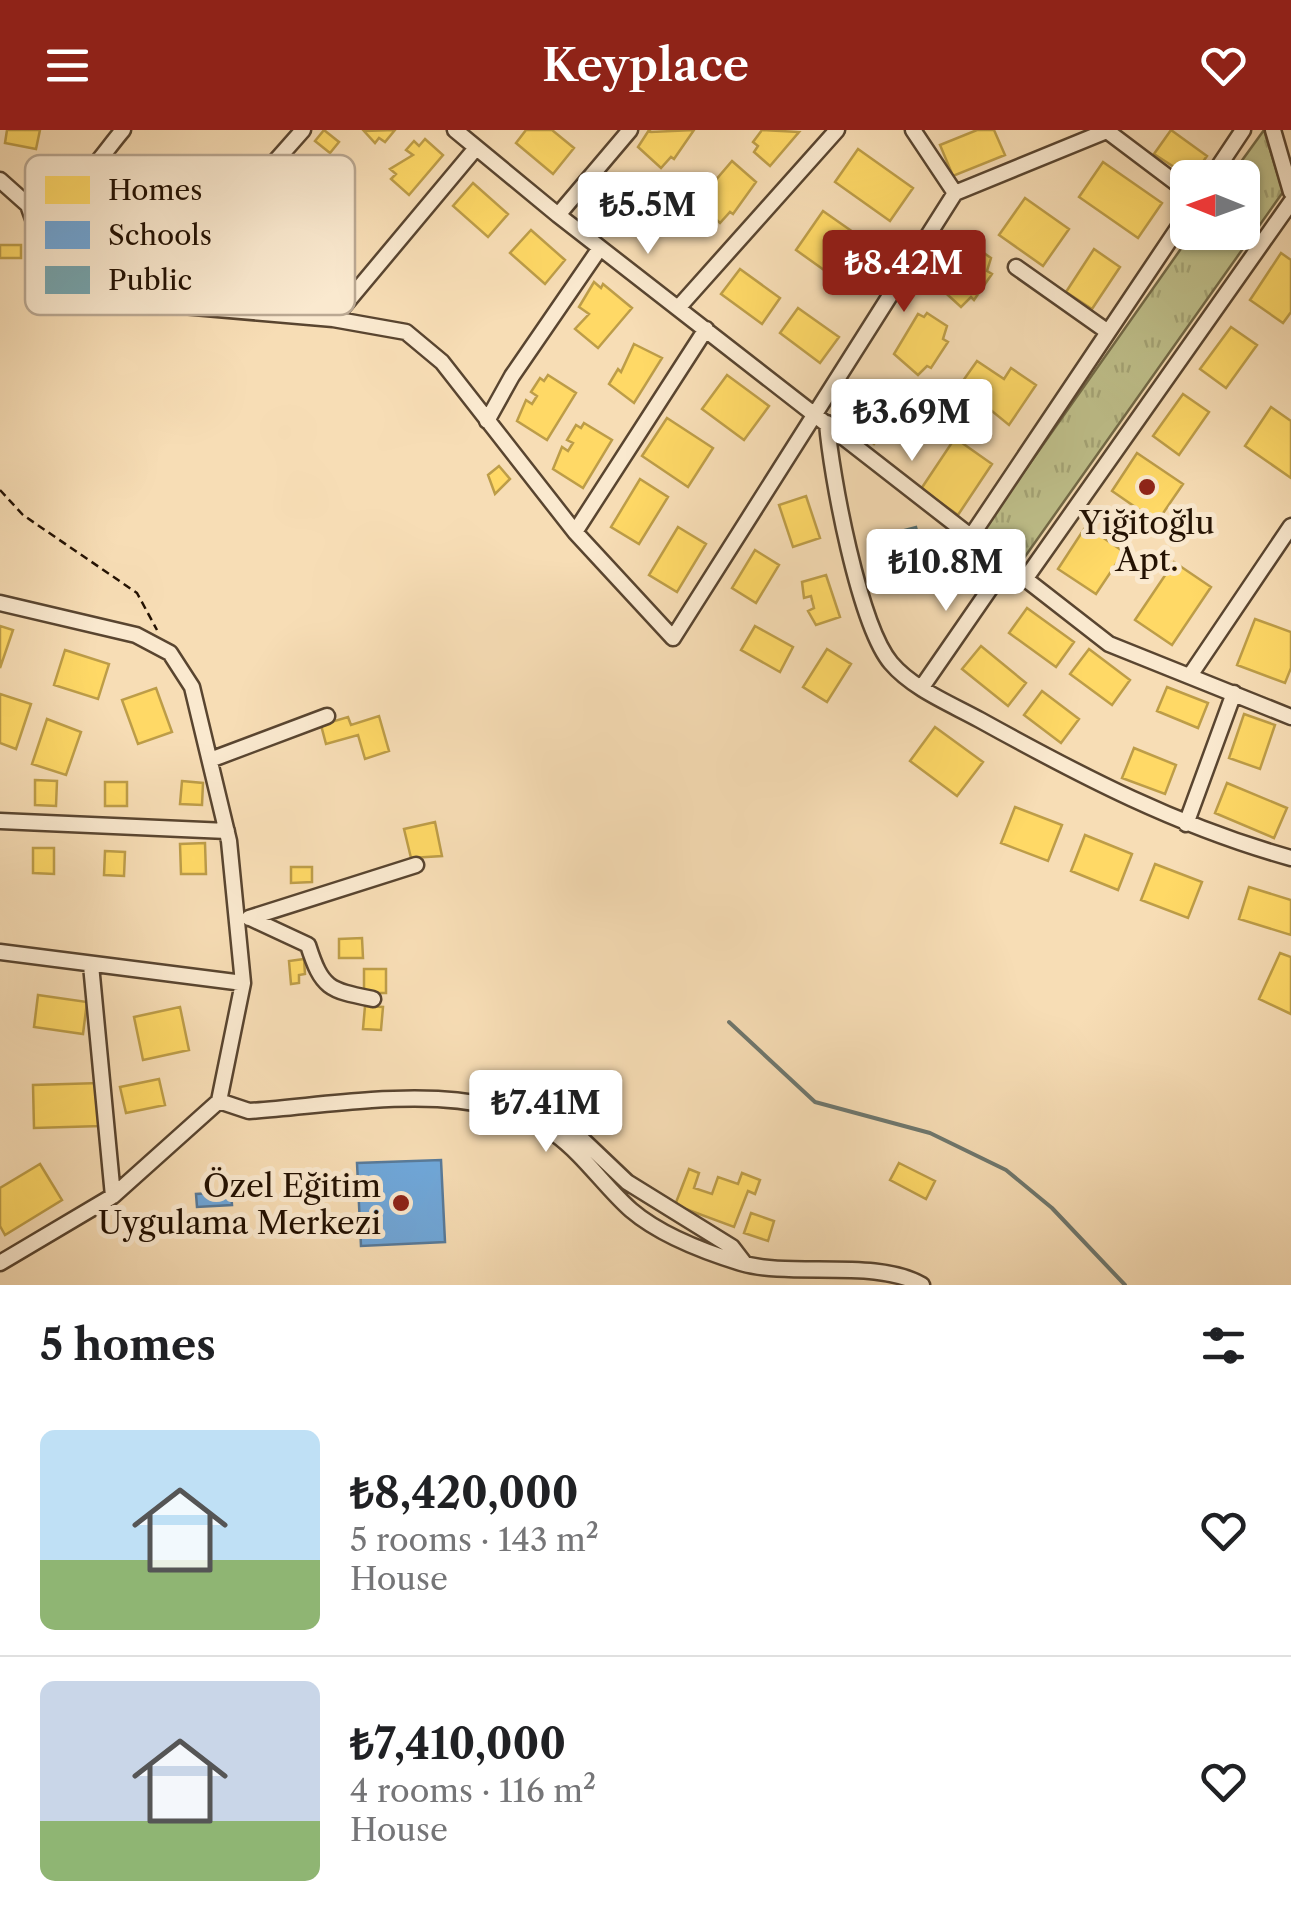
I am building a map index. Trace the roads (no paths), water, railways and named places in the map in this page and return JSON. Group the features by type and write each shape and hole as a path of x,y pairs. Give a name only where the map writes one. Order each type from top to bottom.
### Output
{"street":[{"path":"101,155 123,130"},
{"path":"280,155 302,130"},
{"path":"455,130 558,216 1109,644 1291,717"},
{"path":"558,216 630,130"},
{"path":"678,308 837,130"},
{"path":"914,130 955,193"},
{"path":"286,315 406,332 442,362 575,532 673,638 822,418 955,193 1108,130 1170,178"},
{"path":"1224,160 1244,130"},
{"path":"1273,130 1291,192"},
{"path":"355,293 476,148"},
{"path":"0,180 25,202"},
{"path":"1026,578 1291,202"},
{"path":"970,538 1170,240"},
{"path":"486,421 512,376 600,248"},
{"path":"1016,267 1108,332"},
{"path":"333,319 336,315"},
{"path":"575,532 706,329"},
{"path":"822,418 872,632 892,664 922,688 1117,796 1186,824 1291,858"},
{"path":"1191,674 1291,526"},
{"path":"922,688 1007,564"},
{"path":"0,603 136,635 170,653 192,687 244,916 243,983 219,1102 113,1196 0,1263"},
{"path":"1186,824 1234,693"},
{"path":"210,760 327,716"},
{"path":"0,821 227,832"},
{"path":"244,916 416,866"},
{"path":"244,916 308,944 318,979 337,992 373,999"},
{"path":"0,952 243,983"},
{"path":"91,965 113,1196"},
{"path":"219,1102 249,1111 438,1098 487,1104 557,1135 634,1212 677,1237 745,1264 847,1270 922,1285"},
{"path":"536,1123 565,1123 627,1182 720,1238 745,1264"},
{"path":"847,1270 876,1285"}],"waterway":[{"path":"729,1022 815,1102 930,1133 1006,1170 1052,1208 1125,1285"}],"place":[{"name":"Yiğitoğlu Apt.","path":"1147,487"},
{"name":"Özel Eğitim Uygulama Merkezi","path":"401,1203"}]}
